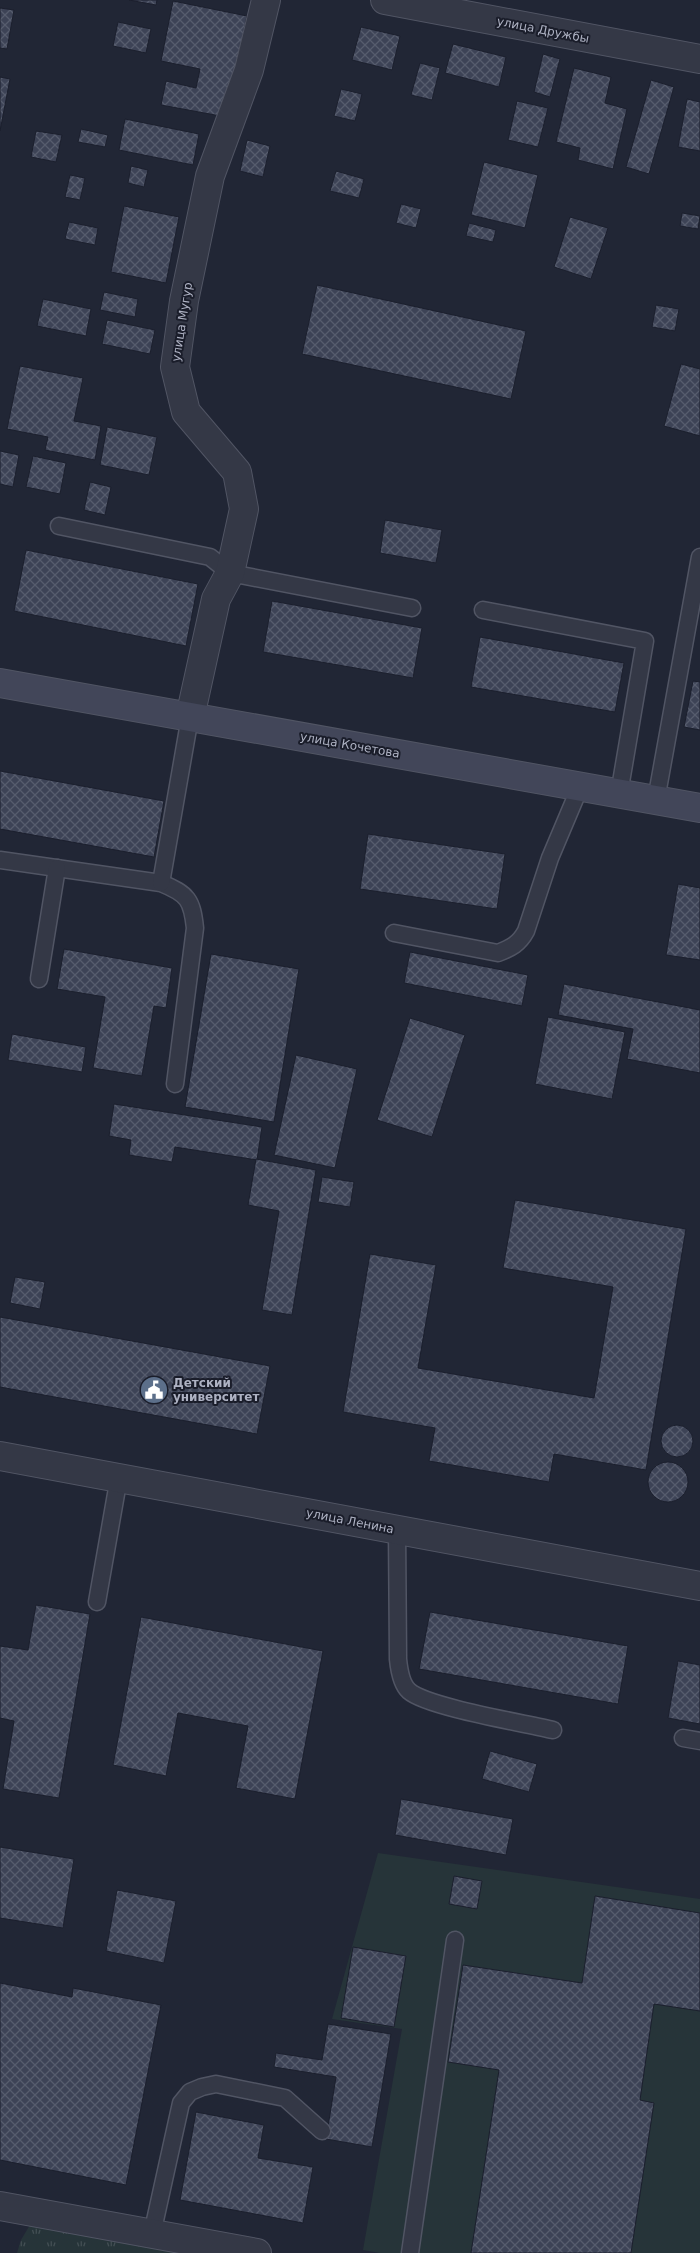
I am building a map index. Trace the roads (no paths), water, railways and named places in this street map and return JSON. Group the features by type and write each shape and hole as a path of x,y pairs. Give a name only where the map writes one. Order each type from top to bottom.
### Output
{"main road":[{"name":"улица Кочетова","path":"0,683 700,808"}],"street":[{"name":"улица Мугур","path":"190,717 216,600 230,573 244,509 237,472 186,412 175,367 184,301 210,176 249,70 266,0"},
{"name":"улица Дружбы","path":"385,0 700,59"},
{"name":"улица Ленина","path":"0,1456 700,1586"},
{"path":"1,2210 257,2253"}],"lane":[{"path":"60,526 210,557 230,573 412,608"},
{"path":"656,800 700,557"},
{"path":"483,610 644,641 619,794"},
{"path":"161,883 190,717"},
{"path":"394,932 498,953 511,949 520,941 526,931 550,858 580,787"},
{"path":"0,860 161,883 177,889 188,897 193,910 195,928 176,1084"},
{"path":"39,979 57,868"},
{"path":"97,1602 118,1477"},
{"path":"397,1530 398,1659 400,1674 408,1690 428,1701 553,1730"},
{"path":"683,1738 700,1741"},
{"path":"410,2253 455,1940"},
{"path":"152,2234 181,2103 190,2092 216,2084 285,2098 322,2131"}],"place":[{"name":"Детский университет","path":"154,1390"}]}
